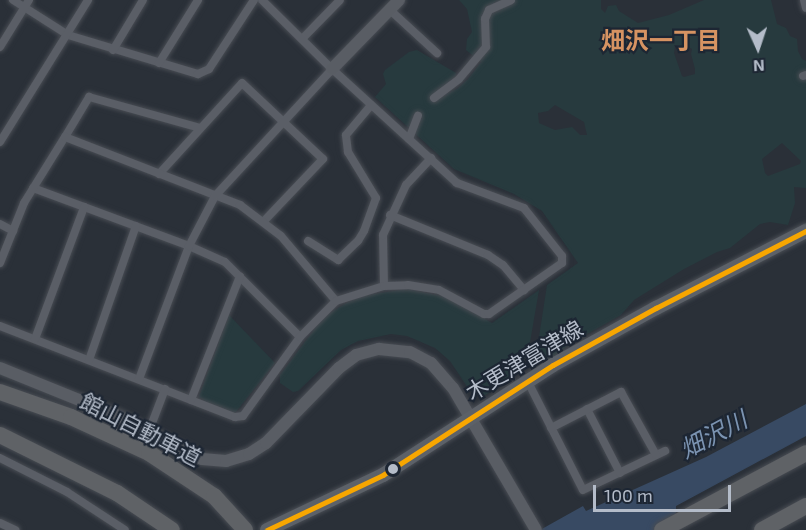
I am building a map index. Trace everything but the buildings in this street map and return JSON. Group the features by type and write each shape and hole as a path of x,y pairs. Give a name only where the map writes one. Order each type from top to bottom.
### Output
{"highway":[{"name":"館山自動車道","path":"0,392 71,417 117,437 180,471 223,504 245,530"},
{"path":"0,435 117,493 172,530"},
{"path":"668,527 806,453"},
{"path":"762,530 806,506"}],"main road":[{"name":"木更津富津線","path":"267,530 383,475 527,380 656,308 806,231"}],"street":[{"path":"13,0 27,4 68,35 198,74 205,73 254,0"},
{"path":"0,142 88,0"},
{"path":"112,50 143,0"},
{"path":"159,63 198,0"},
{"path":"0,326 235,417 243,416 300,337 336,301 384,286 408,285 439,290 484,314 494,311 561,265 562,256 524,208 457,183 332,69 262,0"},
{"path":"302,39 340,0"},
{"path":"139,379 189,246 215,196 399,0"},
{"path":"435,98 459,79 486,47 485,19 489,10 511,0"},
{"path":"804,0 806,8"},
{"path":"0,46 27,4"},
{"path":"390,10 437,54"},
{"path":"159,174 242,83 323,159 264,221"},
{"path":"0,263 2,250 33,188 89,97 200,128"},
{"path":"308,241 338,260 358,241 364,231 376,198 348,152 346,135 371,105"},
{"path":"409,139 418,116"},
{"path":"65,137 240,205 264,221 311,268 336,301"},
{"path":"384,286 383,235 390,215 406,185 431,158"},
{"path":"33,188 189,246 225,262 300,337"},
{"path":"35,339 84,207"},
{"path":"390,215 488,255 503,265 524,290"},
{"path":"0,224 13,231"},
{"path":"88,360 136,226"},
{"path":"191,399 240,276"},
{"path":"0,368 119,416 201,459 214,462 236,459 266,443 348,360 368,350 410,352 431,363 453,388 535,529"},
{"path":"527,380 583,490 665,451"},
{"path":"149,431 165,389"},
{"path":"551,428 622,393 656,455"},
{"path":"587,409 620,473"},
{"path":"0,458 67,492 125,530"},
{"path":"0,523 15,530"}],"green space":[{"path":"459,0 601,0 601,9 605,13 608,6 616,5 619,11 638,23 669,15 704,0 771,0 777,24 786,28 790,36 797,39 798,51 802,59 806,61 806,188 794,187 795,203 788,225 770,222 760,224 730,248 684,269 634,300 621,315 571,343 551,359 539,358 537,350 547,285 578,263 542,211 514,194 454,169 375,97 386,84 383,74 385,70 409,52 417,50 456,73 457,78 445,94 457,89 468,79 481,62 466,50 467,39 472,32 467,9","holes":["685,45 692,49 695,74 684,77 674,53 675,46","555,105 584,122 587,135 580,135 572,127 555,130 539,123 538,113 548,111","782,143 801,161 800,164 768,176 765,173 762,159"]},
{"path":"407,289 447,297 492,323 539,290 528,354 505,382 484,396 470,391 450,361 435,348 407,336 391,334 358,341 341,350 298,391 293,392 280,383 280,375 316,327 330,313 348,302 367,295"},
{"path":"229,315 275,363 235,413 205,402 199,396"}],"water":[{"path":"806,404 806,436 676,506 676,530 540,530 583,506 586,511 706,457"}],"transit line":[{"path":"267,530 383,475 553,365 656,308 806,231"}],"district":[{"name":"畑沢一丁目","path":"661,40"}],"water label":[{"name":"畑沢川","path":"713,434"}]}
